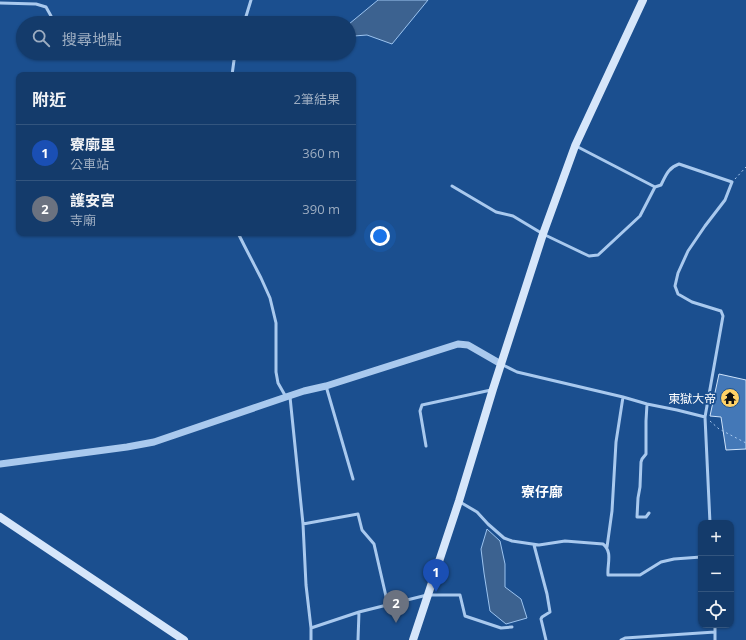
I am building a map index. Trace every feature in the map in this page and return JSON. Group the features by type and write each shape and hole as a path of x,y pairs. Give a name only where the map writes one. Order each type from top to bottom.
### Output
{"main road":[{"path":"413,640 543,234 575,146 643,0"},
{"path":"0,517 184,640"}],"street":[{"path":"0,464 154,442 288,396 326,386 458,344 468,346 501,364"}],"lane":[{"path":"246,16 251,0"},
{"path":"0,3 36,4 46,7 51,16"},
{"path":"232,72 234,60"},
{"path":"575,146 656,187"},
{"path":"452,186 496,212 513,216 543,234 589,256 598,256 640,216 656,187 661,186 669,170 674,166 679,164 732,182 725,200 688,251 678,273 675,286 678,294 692,302 721,311 723,316 705,417 710,520"},
{"path":"240,236 270,298 276,323 276,372 278,383 288,396 303,524 306,585 311,640"},
{"path":"501,364 516,372 705,417"},
{"path":"326,386 353,478"},
{"path":"426,446 420,411 422,405 493,389"},
{"path":"623,398 616,442 612,511 607,547 609,552 607,571 608,576 640,575 661,562 674,559 698,557"},
{"path":"647,404 646,454 642,458 641,462 637,517 646,517 649,513"},
{"path":"459,500 477,512 504,538 512,541 539,545 565,541 603,544 607,547"},
{"path":"303,524 358,514 362,530 374,544 388,605"},
{"path":"534,545 547,594 550,612 541,619 546,640"},
{"path":"311,628 359,612 427,595 460,596 465,616 501,628 512,627"},
{"path":"358,640 359,612"},
{"path":"715,628 715,640"},
{"path":"621,640 625,638 715,632"}],"path":[{"path":"732,182 746,167"},
{"path":"705,417 719,429 746,442"}],"water":[{"path":"378,0 428,0 392,44 367,35 356,36 356,18"},
{"path":"487,529 500,541 505,564 505,587 521,599 527,618 506,624 490,611 481,549"}],"building":[{"name":"東獄大帝","path":"719,374 746,380 746,449 726,450 721,417 710,416"}],"place":[{"name":"東獄大帝","path":"730,398"},
{"name":"寮廓里","path":"436,592"},
{"name":"護安宮","path":"396,623"}],"district":[{"name":"寮仔廍","path":"542,491"}]}
